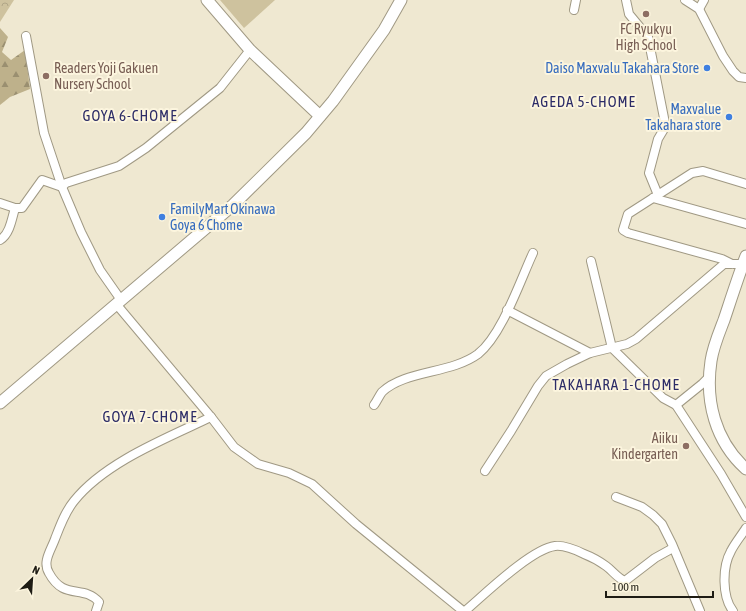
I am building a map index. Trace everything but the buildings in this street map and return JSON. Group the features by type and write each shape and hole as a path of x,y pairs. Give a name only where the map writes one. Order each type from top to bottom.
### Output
{"street":[{"path":"207,0 250,50 320,116"},
{"path":"0,403 233,206 300,139 347,83 380,36 401,0"},
{"path":"574,10 576,0"},
{"path":"626,0 629,14 648,37 664,118 664,129 658,139 650,173 656,196"},
{"path":"685,0 699,9 723,56 733,71 739,77 746,78"},
{"path":"699,9 704,0"},
{"path":"26,36 44,133 62,187 81,232 100,270 119,303 211,417 234,448 258,464 290,473 312,484 356,524 464,611 520,565 537,553 554,546 584,553 607,567 619,579 625,581 655,558 673,548"},
{"path":"62,187 66,183 119,166 146,148 220,88 250,50"},
{"path":"732,264 722,259 628,234 623,230 628,214 692,174 702,171 746,184"},
{"path":"0,203 14,208 22,208 42,180 62,187"},
{"path":"656,196 746,224"},
{"path":"0,240 3,239 9,229 14,208"},
{"path":"374,405 381,393 393,384 467,360 486,346 496,333 533,253"},
{"path":"485,471 538,386 546,376 590,353 627,344 636,339 724,264 732,264 745,260"},
{"path":"745,260 711,360 710,396 712,413 718,433 730,453 746,469"},
{"path":"591,261 612,348 663,398 676,405 721,474 746,517"},
{"path":"507,310 590,353"},
{"path":"676,405 710,376"},
{"path":"96,611 99,602 96,598 86,593 70,591 58,586 48,572 46,563 66,513 74,501 92,482 126,459 211,417"},
{"path":"616,497 642,507 662,524 700,611"},
{"path":"733,611 730,607 725,592 725,572 730,553 746,528"}],"green space":[{"path":"0,0 14,0 0,22"},
{"path":"220,0 275,0 244,28"},
{"path":"0,28 8,37 2,52 11,60 25,50 30,89 10,97 0,105"}],"place":[{"name":"FC Ryukyu High School","path":"646,14"},
{"name":"Daiso Maxvalu Takahara Store","path":"707,68"},
{"name":"Readers Yoji Gakuen Nursery School","path":"46,76"},
{"name":"Maxvalue Takahara store","path":"729,117"},
{"name":"FamilyMart Okinawa Goya 6 Chome","path":"162,217"},
{"name":"Aiiku Kindergarten","path":"686,446"}],"district":[{"name":"AGEDA 5-CHOME","path":"584,101"},
{"name":"GOYA 6-CHOME","path":"130,115"},
{"name":"TAKAHARA 1-CHOME","path":"616,384"},
{"name":"GOYA 7-CHOME","path":"150,416"}]}
